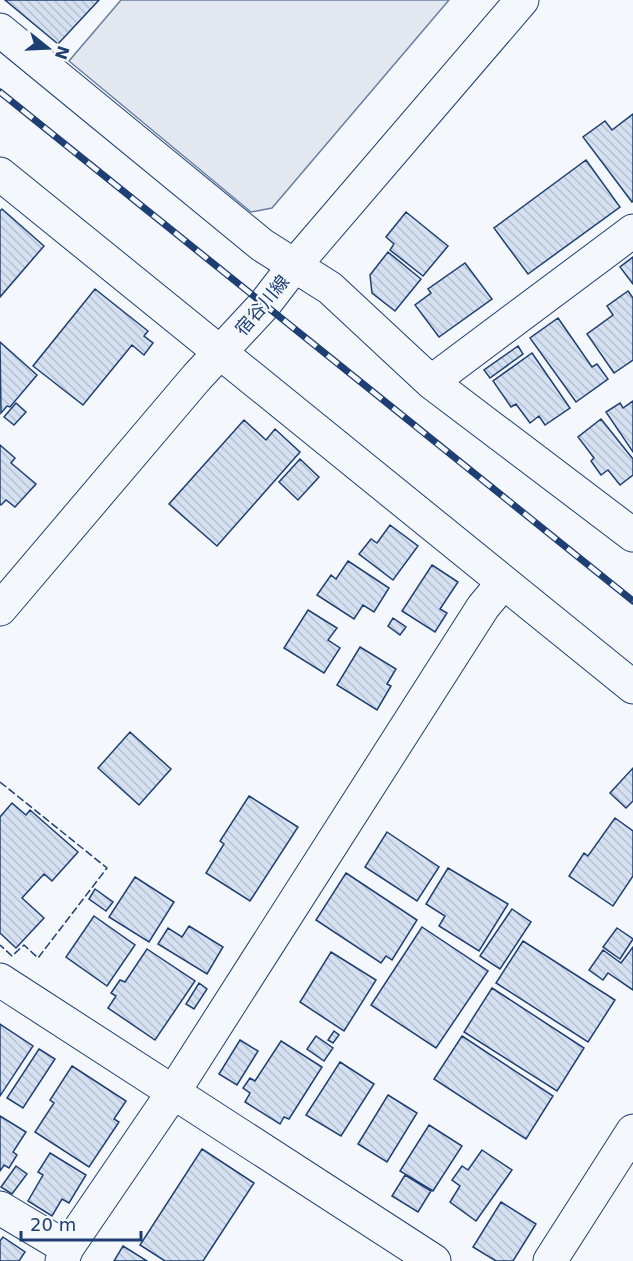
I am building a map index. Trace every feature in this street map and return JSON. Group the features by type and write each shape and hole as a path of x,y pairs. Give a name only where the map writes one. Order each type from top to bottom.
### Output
{"street":[{"name":"宿谷川線","path":"0,609 197,377 264,305 294,266 522,0"},
{"path":"0,30 262,245 330,288 431,382 629,525"},
{"path":"0,174 633,687"},
{"path":"431,382 633,231"},
{"path":"0,1208 64,1254 174,1090 483,607 503,583"},
{"path":"0,980 174,1090 434,1261"},
{"path":"550,1261 633,1131"}],"shaded area":[{"path":"121,0 449,0 272,208 251,212 69,61"}],"building":[{"path":"5,0 99,0 58,44"},
{"path":"633,114 632,202 583,137 605,121 612,130"},
{"path":"586,160 620,207 528,274 494,228"},
{"path":"2,209 44,246 0,297 0,211"},
{"path":"406,212 448,246 423,276 390,250 394,244 386,237"},
{"path":"388,252 421,279 395,311 372,293 370,275"},
{"path":"633,257 633,284 620,267"},
{"path":"465,263 492,299 439,337 415,305 431,293 428,289"},
{"path":"95,289 148,331 144,336 153,343 144,355 132,345 83,405 33,366"},
{"path":"628,291 633,298 633,360 614,373 587,334 613,315 607,306"},
{"path":"558,318 592,367 597,364 608,379 576,402 530,338"},
{"path":"0,342 37,375 10,407 7,406 1,413"},
{"path":"518,346 523,354 490,378 484,370"},
{"path":"532,353 570,408 545,425 539,416 530,423 516,404 511,407 493,381"},
{"path":"633,401 633,452 606,412 620,403 623,408"},
{"path":"16,403 26,412 14,425 4,417"},
{"path":"601,419 633,459 633,475 620,485 608,470 601,475 591,461 594,458 578,437"},
{"path":"244,420 266,440 275,429 300,452 217,546 169,504"},
{"path":"0,445 15,458 11,463 36,484 15,507 6,500 0,504"},
{"path":"300,459 319,477 298,500 279,482"},
{"path":"390,525 418,546 393,580 359,554 371,539 377,543"},
{"path":"348,561 389,588 374,612 363,605 354,619 317,595 331,575 336,579"},
{"path":"432,565 458,582 440,609 447,613 435,632 402,611"},
{"path":"308,610 337,628 328,640 340,648 324,673 284,648"},
{"path":"393,618 406,627 400,635 388,626"},
{"path":"360,647 396,669 387,684 391,686 377,710 337,685"},
{"path":"130,732 171,769 139,805 98,768"},
{"path":"633,768 633,801 626,808 610,793"},
{"path":"249,796 298,827 250,901 206,873 224,844 220,841"},
{"path":"12,803 26,815 30,810 78,852 52,881 44,874 22,898 44,918 16,948 0,933 0,817"},
{"path":"615,818 633,831 633,876 613,906 569,876 584,853 588,856"},
{"path":"387,832 439,867 417,901 365,867"},
{"path":"448,868 508,904 479,951 439,926 445,916 426,904"},
{"path":"346,873 417,920 392,960 386,956 381,963 316,920"},
{"path":"135,877 174,902 149,942 109,917"},
{"path":"95,889 113,902 106,911 89,899"},
{"path":"512,909 531,922 500,969 480,956"},
{"path":"94,916 135,945 107,986 66,957"},
{"path":"189,926 223,947 207,974 158,944 168,928 182,937"},
{"path":"422,927 488,971 436,1048 371,1005"},
{"path":"617,928 633,939 620,959 603,947"},
{"path":"523,941 615,1000 588,1042 496,983"},
{"path":"633,947 633,990 608,973 603,980 589,970 603,950 621,963"},
{"path":"147,949 195,981 155,1040 108,1008 116,996 111,993 120,980 125,982"},
{"path":"331,952 376,980 344,1031 300,1002"},
{"path":"199,983 207,989 194,1009 186,1004"},
{"path":"492,988 584,1048 557,1091 464,1032"},
{"path":"0,1024 33,1046 0,1096"},
{"path":"334,1031 339,1035 333,1043 328,1040"},
{"path":"316,1036 333,1048 324,1061 307,1049"},
{"path":"462,1036 553,1096 526,1139 434,1079"},
{"path":"240,1040 258,1051 237,1085 219,1074"},
{"path":"281,1041 322,1067 289,1119 284,1117 280,1124 245,1102 250,1093 243,1088 250,1078 255,1081"},
{"path":"39,1049 55,1059 23,1108 7,1098"},
{"path":"340,1062 374,1084 341,1136 306,1115"},
{"path":"72,1066 126,1101 114,1119 119,1122 89,1167 35,1132 54,1103 50,1100"},
{"path":"388,1095 417,1113 387,1162 358,1144"},
{"path":"0,1116 26,1132 13,1152 17,1155 9,1168 4,1165 0,1171"},
{"path":"429,1125 462,1146 433,1191 400,1171"},
{"path":"202,1149 254,1183 203,1261 165,1261 140,1245"},
{"path":"482,1150 512,1170 476,1221 450,1202 460,1186 452,1180 462,1166 468,1170"},
{"path":"50,1153 86,1175 69,1203 62,1199 52,1216 28,1201 43,1175 38,1172"},
{"path":"16,1166 27,1174 12,1194 1,1187"},
{"path":"405,1175 431,1191 418,1212 392,1196"},
{"path":"501,1202 536,1224 513,1261 496,1261 473,1247"},
{"path":"3,1237 25,1252 19,1261 0,1261 0,1241"},
{"path":"123,1246 147,1261 114,1261"}],"railway":[{"path":"0,92 633,601"}],"fence":[{"path":"0,782 107,868 38,958 24,945 12,956 0,945"}]}
